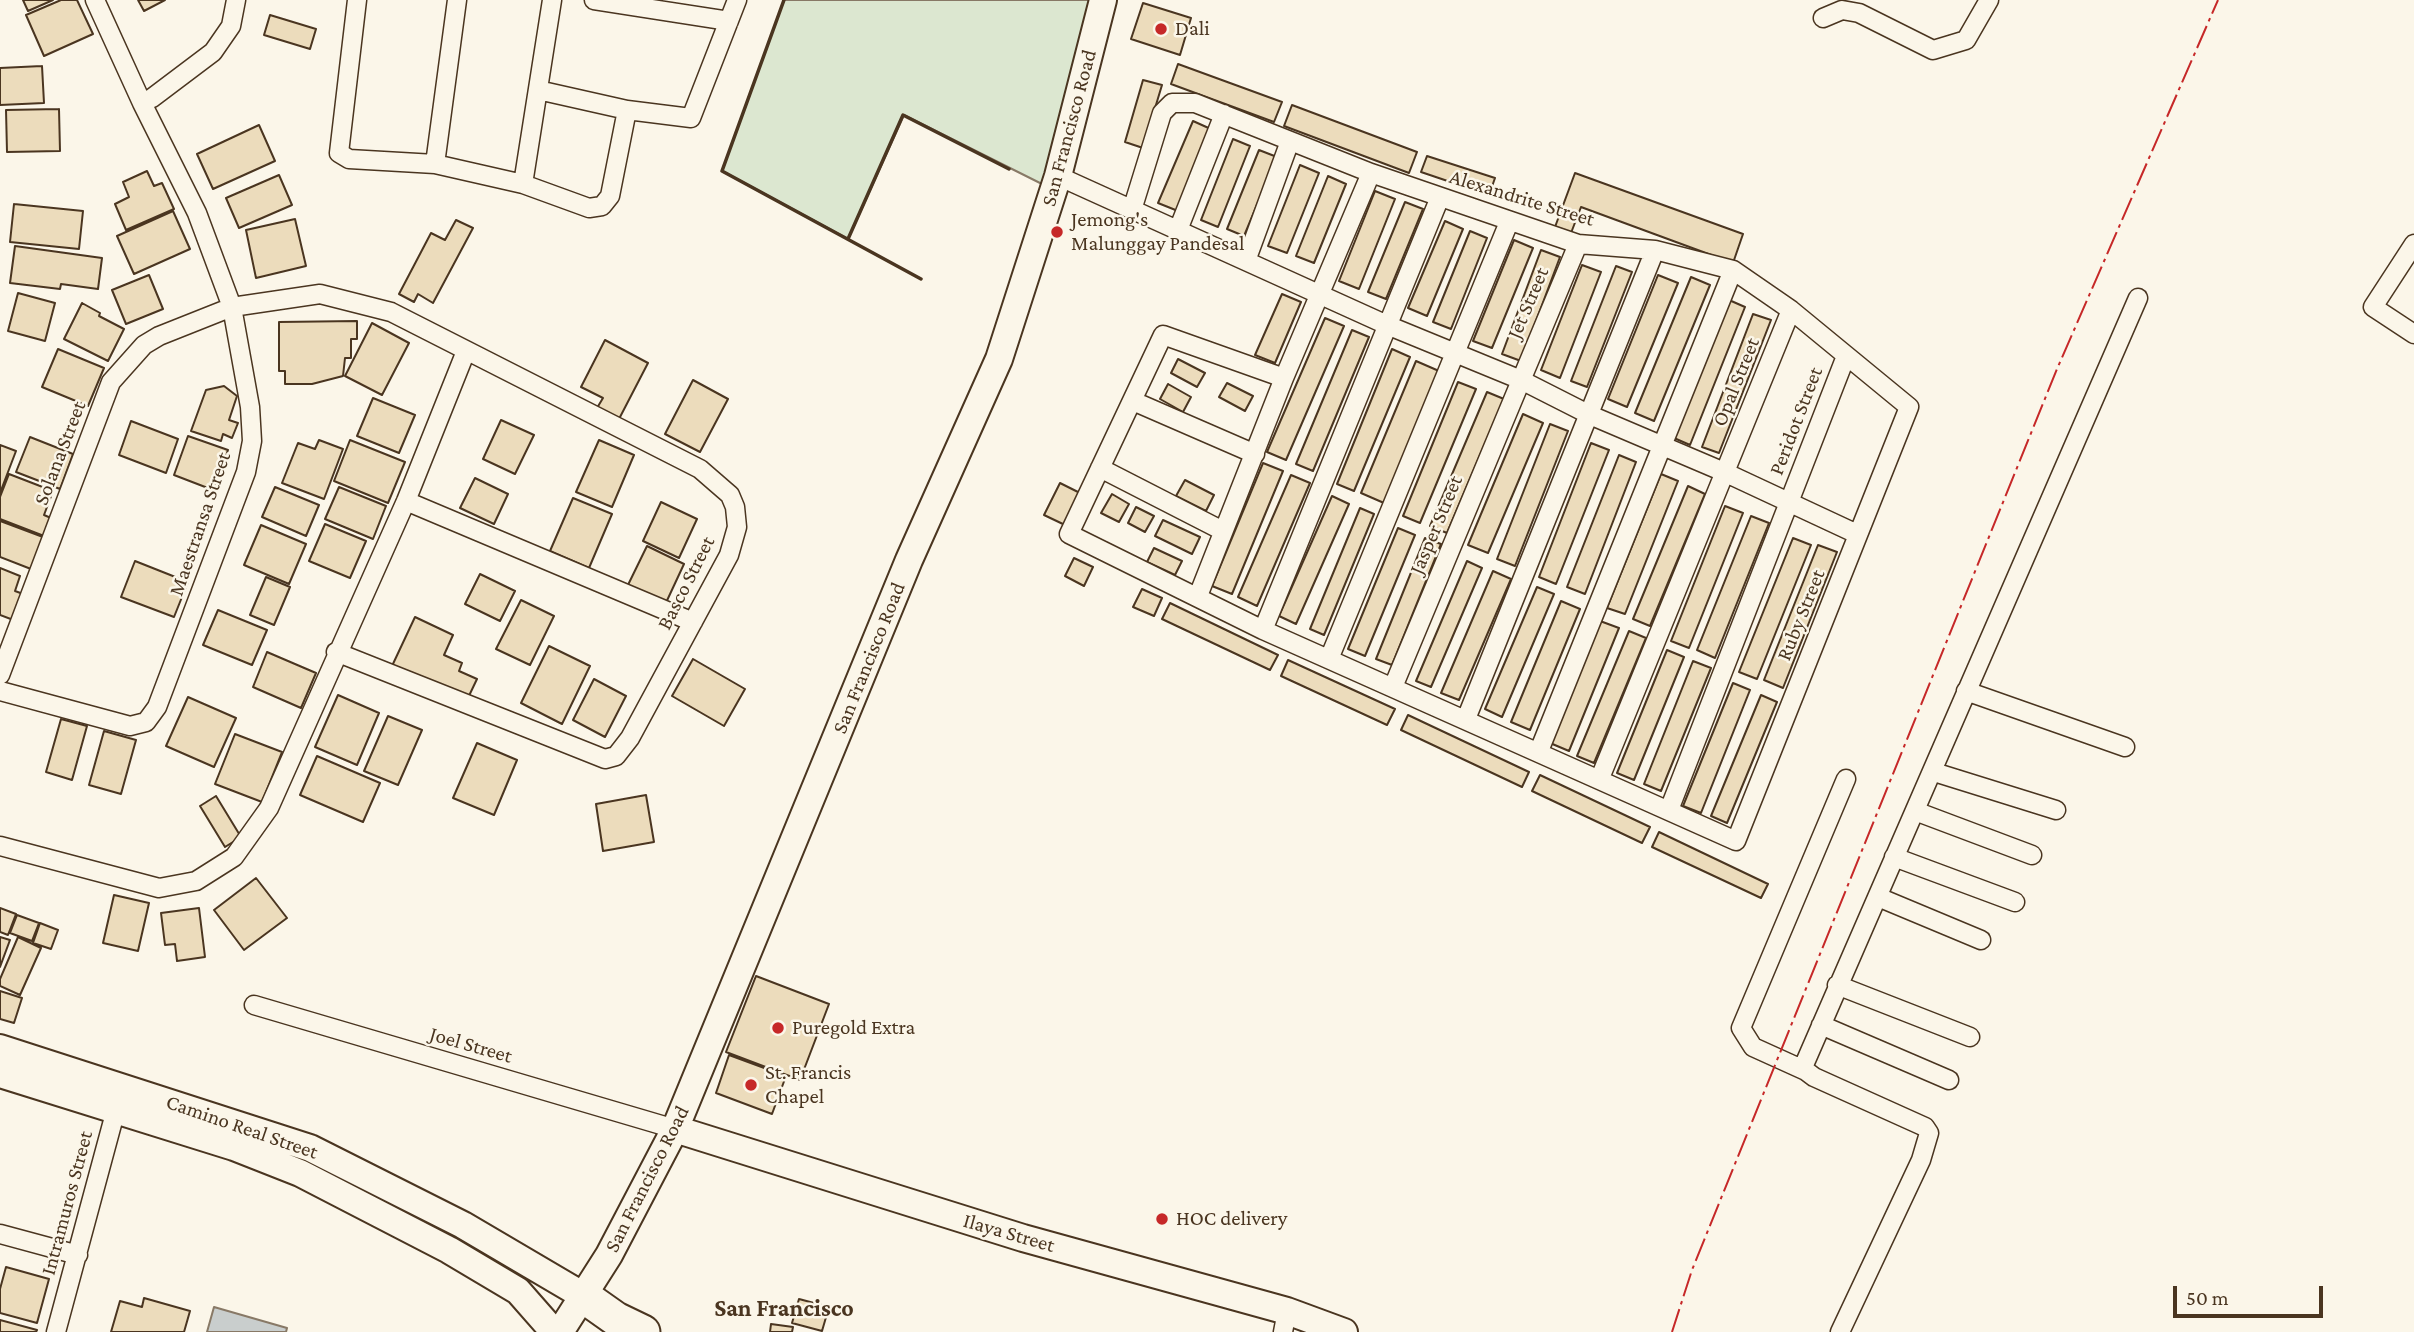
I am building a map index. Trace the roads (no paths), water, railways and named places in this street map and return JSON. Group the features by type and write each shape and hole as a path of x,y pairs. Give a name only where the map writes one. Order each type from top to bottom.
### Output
{"highway":[{"path":"582,1295 616,1319 643,1332"}],"street":[{"name":"Maestransa Street","path":"0,691 130,726 146,722 158,707 246,472 252,440 250,407 232,307 197,213 95,0"},
{"path":"142,103 152,99 213,52 231,26 236,0"},
{"path":"357,0 339,153 349,159 435,164 523,184 589,208 602,206 610,196 627,110"},
{"path":"435,164 457,0"},
{"path":"523,184 552,0"},
{"path":"594,0 729,21"},
{"path":"538,90 627,110 691,117 737,0"},
{"name":"San Francisco Road","path":"560,1332 609,1255 676,1129 909,560 999,359 1058,176 1103,0"},
{"path":"1823,18 1842,10 1858,13 1933,50 1966,40 1989,0"},
{"name":"Alexandrite Street","path":"1132,210 1162,113 1172,103 1195,103 1371,173 1578,244 1656,250 1733,270 1791,310 1909,407"},
{"path":"1178,230 1224,114"},
{"path":"1246,261 1290,141"},
{"path":"1198,596 1284,378 1371,173"},
{"path":"1058,176 1387,325 1521,380 1590,415 1724,472 1857,534"},
{"path":"1263,630 1440,197"},
{"path":"1329,659 1509,222"},
{"name":"Jet Street","path":"1521,380 1578,244"},
{"path":"2414,244 2373,307 2414,334"},
{"path":"1466,719 1656,250"},
{"path":"1539,751 1733,270"},
{"name":"Basco Street","path":"232,307 320,294 391,312 700,469 730,495 737,527 729,555 630,738 616,756 605,759 336,652"},
{"path":"1806,1072 1804,1065 1837,985 1934,772 1966,691 2138,298"},
{"name":"Solana Street","path":"0,675 111,382 144,345 159,335 232,307"},
{"name":"Opal Street","path":"1600,778 1791,310"},
{"path":"1284,378 1163,335 1069,534 1263,630 1669,810"},
{"path":"0,846 159,888 196,881 234,857 269,808 336,652 406,501 466,351"},
{"name":"Peridot Street","path":"1669,810 1846,356"},
{"name":"Jasper Street","path":"1393,687 1521,380"},
{"path":"1133,401 1255,454"},
{"name":"Ruby Street","path":"1669,810 1736,841 1909,407"},
{"path":"1100,468 1223,531"},
{"path":"406,501 693,622"},
{"path":"1966,691 2125,747"},
{"path":"1934,772 2056,810"},
{"path":"1840,1332 1921,1160 1929,1133 1924,1126 1753,1046 1741,1028 1846,779"},
{"path":"1914,811 2032,855"},
{"path":"1894,857 2015,902"},
{"path":"1878,897 1981,940"},
{"path":"1837,985 1970,1037"},
{"name":"Joel Street","path":"254,1005 676,1129"},
{"path":"1821,1025 1949,1080"},
{"name":"Camino Real Street","path":"0,1048 291,1170 449,1250 518,1291 554,1332"},
{"name":"Camino Real Street","path":"0,1074 119,1099 303,1145 463,1226 582,1295"},
{"name":"Intramuros Street","path":"56,1332 119,1099"},
{"name":"Ilaya Street","path":"676,1129 1285,1322 1344,1332"},
{"path":"291,1170 303,1145"},
{"path":"0,1234 78,1255"}],"place":[{"name":"Dali","path":"1161,29"},
{"name":"Jemong's Malunggay Pandesal","path":"1057,232"},
{"name":"Puregold Extra","path":"778,1028"},
{"name":"St. Francis Chapel","path":"751,1085"},
{"name":"HOC delivery","path":"1162,1219"}],"district":[{"name":"San Francisco","path":"784,1309"}]}
